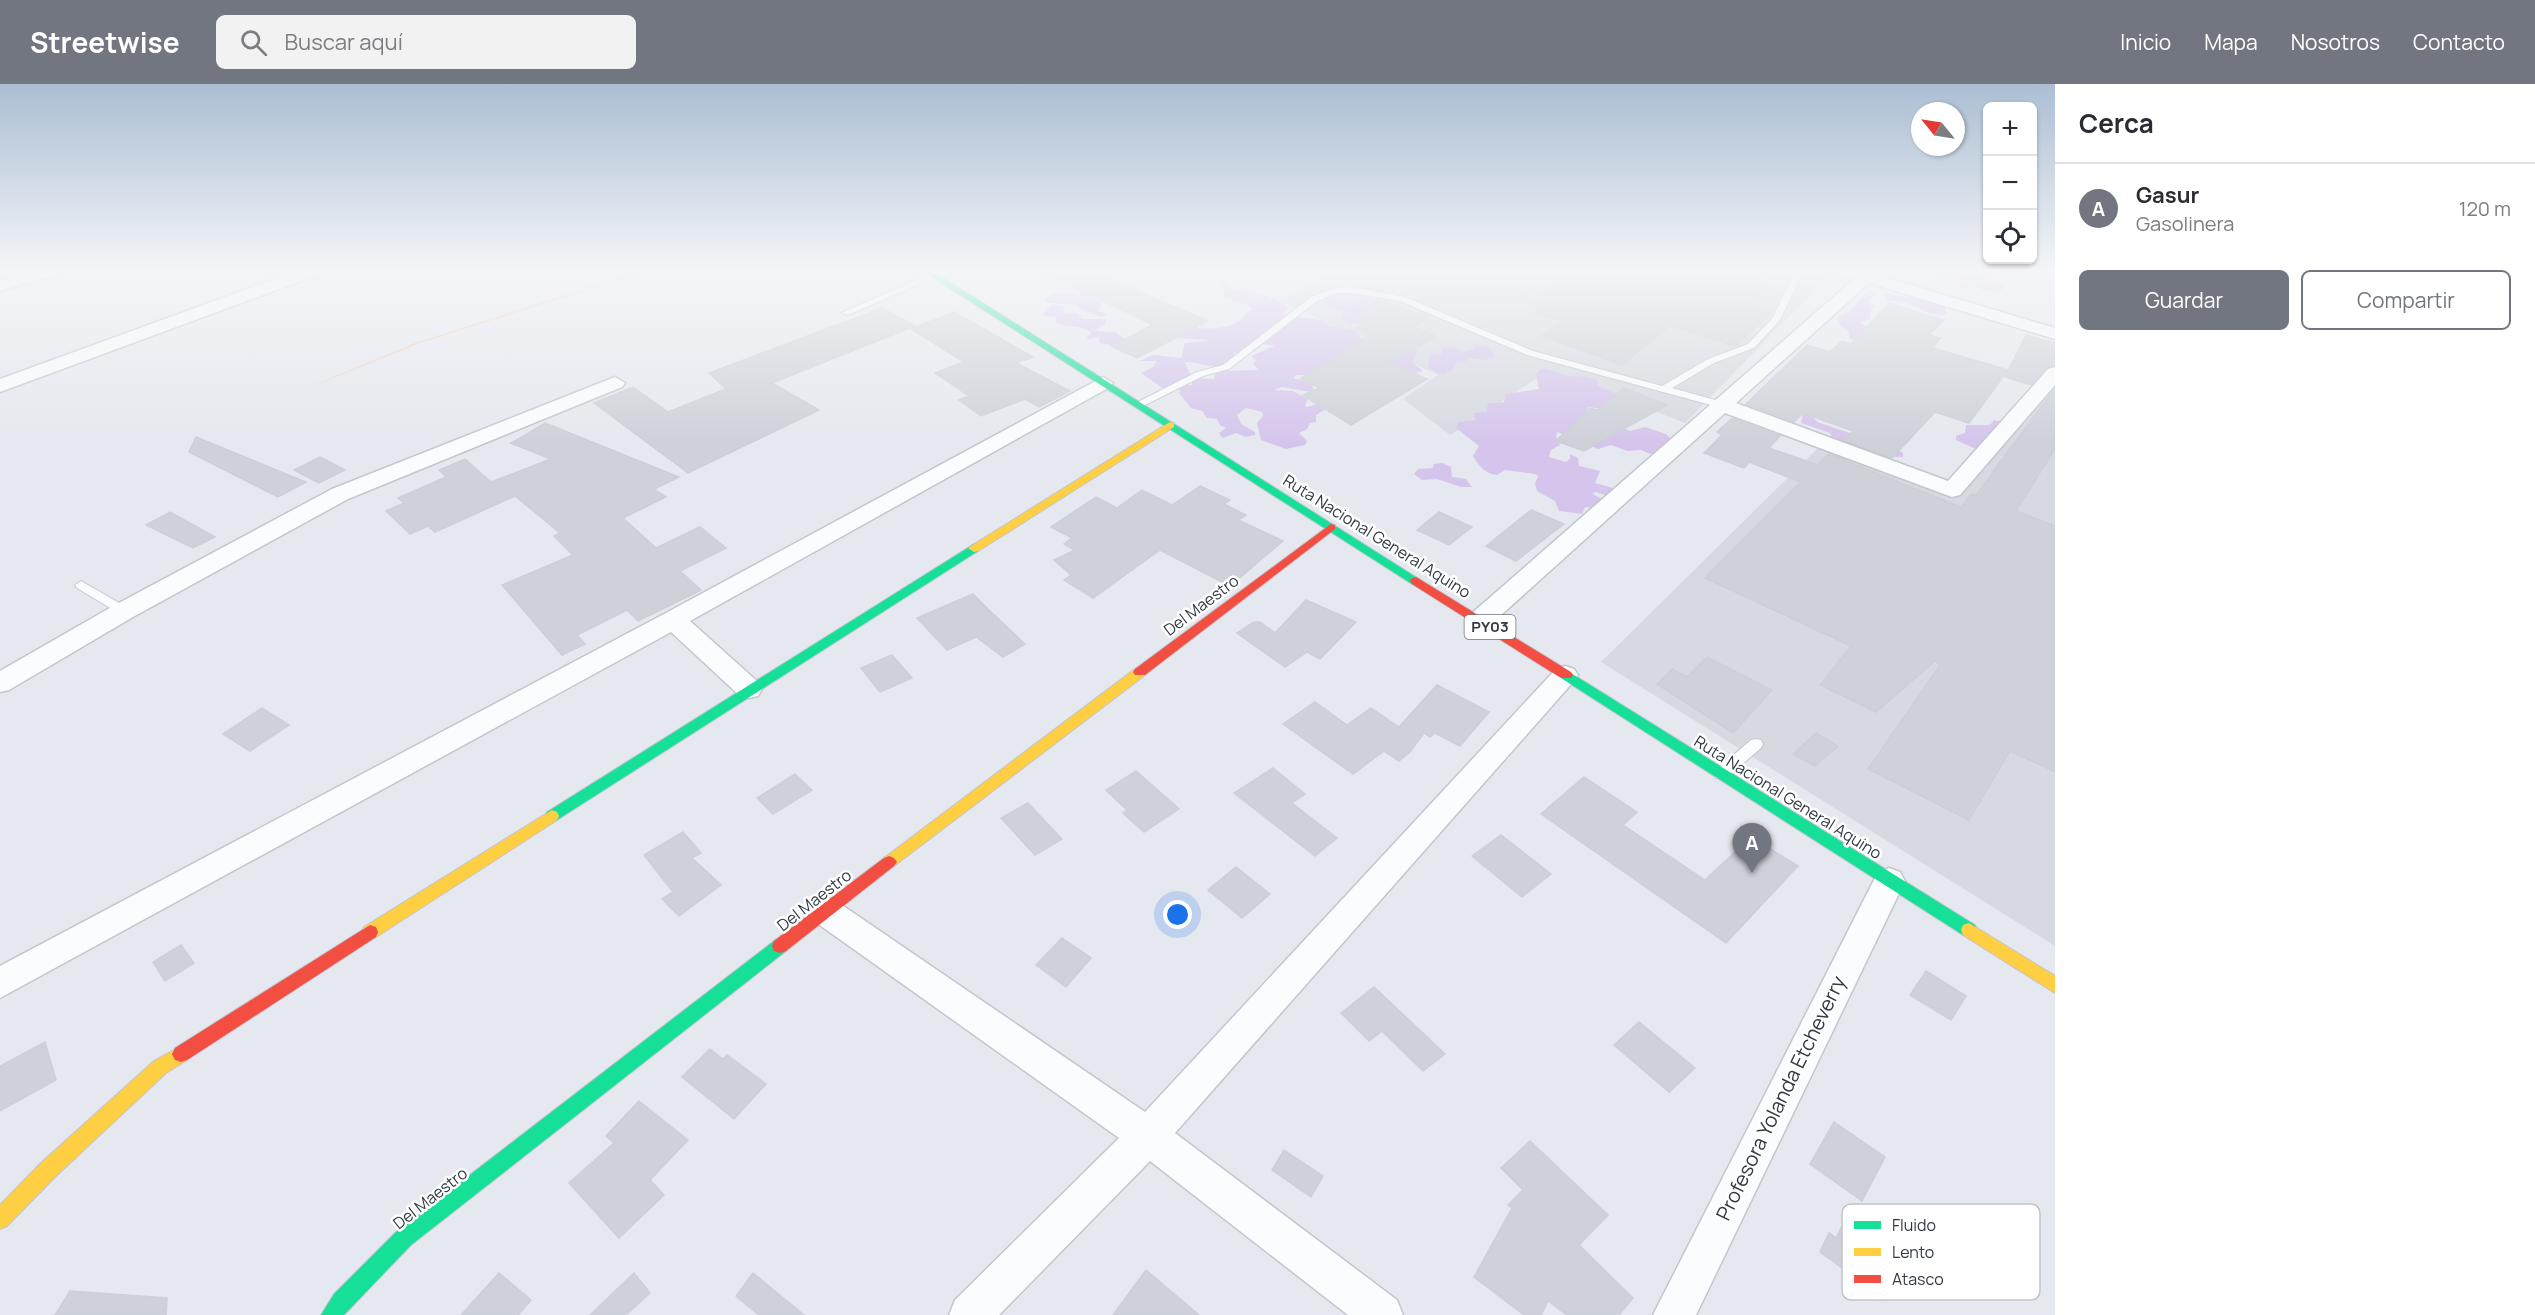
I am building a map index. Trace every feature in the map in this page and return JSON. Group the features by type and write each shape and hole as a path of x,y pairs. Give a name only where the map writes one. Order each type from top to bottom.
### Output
{"main road":[{"name":"Ruta Nacional General Aquino","path":"1018,327 1103,384 2055,985"},
{"path":"0,1219 49,1169 160,1067 749,689 1170,425"},
{"name":"Del Maestro","path":"331,1315 341,1301 404,1238 825,911 1331,527"}],"street":[{"path":"0,386 158,327"},
{"path":"1480,620 1807,327"},
{"path":"2035,327 2055,334"},
{"path":"1722,405 1952,490 2055,373"},
{"path":"0,682 124,611 340,494 615,383"},
{"path":"0,983 673,620 1103,384"},
{"path":"673,620 749,689"},
{"path":"970,1315 1148,1136 1565,675"},
{"name":"Profesora Yolanda Etcheverry","path":"1674,1315 1889,881"},
{"path":"825,911 1148,1136 1382,1315"}],"lane":[{"path":"1137,405 1200,374 1226,366 1279,327"},
{"path":"1466,327 1506,345 1722,405"},
{"path":"1662,390 1711,361 1751,346 1769,327"},
{"path":"81,585 124,611"},
{"path":"1722,774 1756,744"}],"shaded area":[{"path":"469,327 420,343 298,392 415,343"},
{"path":"1080,327 1099,327 1094,331 1115,332 1127,340 1115,346 1100,343 1099,337 1086,338 1091,333"},
{"path":"1188,327 1339,327 1353,330 1360,338 1408,346 1418,350 1412,362 1423,371 1404,376 1297,375 1293,378 1311,384 1314,389 1310,392 1282,387 1274,390 1293,391 1308,399 1305,405 1307,407 1318,404 1326,409 1316,415 1316,422 1310,423 1307,429 1299,433 1307,441 1305,445 1286,449 1261,440 1257,423 1263,416 1262,412 1246,408 1237,415 1241,424 1255,432 1255,435 1246,437 1236,433 1223,438 1219,433 1226,428 1220,425 1217,419 1207,418 1202,411 1191,408 1179,393 1181,390 1164,389 1141,373 1153,367 1157,361 1140,361 1153,355 1181,358 1185,343 1212,340 1175,338","holes":["1263,344 1275,346 1251,356 1256,360 1253,364 1259,370 1216,371 1214,379 1196,378 1192,380 1192,385 1181,385 1190,374 1185,362 1210,366 1221,365 1234,359 1234,353 1255,351"]},
{"path":"1337,327 1779,327 1685,423 1549,370 1450,435 1403,399 1438,375"},
{"path":"1842,327 1867,327 1862,332 1866,336 1858,341 1850,339 1848,331"},
{"path":"1476,345 1488,347 1494,354 1493,358 1484,360 1467,358 1466,361 1456,363 1452,370 1443,375 1428,368 1430,354 1441,355 1442,348 1453,347 1463,352 1474,349"},
{"path":"1541,369 1598,381 1598,386 1621,396 1604,409 1588,407 1587,411 1630,431 1645,427 1666,434 1671,439 1657,451 1655,456 1641,450 1627,451 1611,445 1598,449 1557,432 1556,436 1560,445 1551,450 1549,457 1566,462 1570,459 1570,454 1578,458 1579,466 1600,471 1595,483 1617,489 1610,497 1596,492 1592,494 1605,500 1593,508 1585,507 1582,514 1559,511 1555,501 1537,491 1535,484 1538,476 1535,474 1505,470 1497,475 1485,470 1473,456 1479,446 1456,428 1459,422 1475,420 1474,413 1486,412 1488,404 1504,402 1506,394 1539,389 1536,374"},
{"path":"2055,383 2055,946 1601,662 1819,447 1955,497"},
{"path":"1803,413 1812,415 1817,422 1895,448 1903,453 1903,457 1870,456 1837,442 1833,440 1830,433 1801,423"},
{"path":"1994,420 2004,423 1978,450 1956,440 1956,436 1965,433 1966,425 1990,425"},
{"path":"1442,463 1451,467 1452,477 1466,479 1472,487 1461,487 1437,479 1422,480 1414,474 1418,469 1433,468 1434,464"}],"building":[{"path":"830,327 911,327 772,383 819,410 688,473 594,403 633,387 668,412 726,389 709,373"},
{"path":"981,327 1033,357 1016,363 1070,391 1039,407 1025,399 981,416 959,400 969,396 935,373 964,362 911,329"},
{"path":"1148,327 1196,327 1137,358 1111,346"},
{"path":"1414,327 1436,336 1390,362 1427,379 1351,425 1303,395 1319,388 1300,379 1371,335 1356,328"},
{"path":"1553,327 1667,327 1622,365 1542,336"},
{"path":"1678,327 1755,327 1735,346"},
{"path":"1866,327 1937,327 1929,335 1940,338 1933,348 2008,370 1969,423 1935,412 1892,458 1843,440 1853,431 1803,413 1794,422 1746,404 1807,345 1830,352 1842,341 1851,344"},
{"path":"2026,335 2055,343 2055,365 2046,368 2031,385 2005,377"},
{"path":"1624,388 1667,405 1584,451 1556,441 1590,408 1597,410"},
{"path":"2055,388 2055,449 2016,511 2055,526 2055,772 2010,751 1969,820 1868,769 1940,665 1935,661 1876,712 1820,685 1851,646 1705,578 1801,482 1749,462 1744,468 1704,453 1722,435 1717,432 1732,418 1780,436 1769,448 1818,465 1829,454 1961,507 1971,494 1976,495"},
{"path":"545,423 679,477 654,489 666,497 623,518 656,548 700,527 726,548 680,571 701,590 638,621 627,610 577,635 585,644 562,655 502,585 573,555 554,536 560,533 515,496 435,532 428,526 410,534 386,511 404,503 398,498 446,477 439,470 465,459 491,482 551,459 511,443"},
{"path":"196,437 306,482 278,497 189,452"},
{"path":"320,457 345,470 319,483 294,470"},
{"path":"1200,486 1230,500 1224,504 1246,515 1238,520 1283,541 1230,586 1160,550 1093,598 1064,580 1071,575 1054,560 1075,550 1064,544 1072,538 1051,527 1096,497 1117,508 1142,490 1172,505"},
{"path":"1531,510 1564,524 1516,561 1486,546"},
{"path":"170,512 215,537 193,548 146,525"},
{"path":"1439,512 1472,527 1449,545 1417,530"},
{"path":"973,594 1025,644 1003,657 976,637 947,650 917,618"},
{"path":"1306,600 1356,622 1320,659 1307,652 1285,667 1237,633 1254,622 1260,622 1275,633"},
{"path":"892,655 912,678 880,692 861,668"},
{"path":"1707,657 1772,690 1733,733 1657,684 1672,669 1687,677"},
{"path":"1437,685 1489,712 1460,746 1435,733 1430,737 1424,733 1410,752 1399,761 1384,751 1353,774 1283,724 1315,702 1347,725 1371,708 1399,727"},
{"path":"262,708 289,725 250,751 223,734"},
{"path":"1816,733 1838,746 1815,766 1793,754"},
{"path":"1273,768 1305,794 1292,803 1337,838 1315,856 1234,793"},
{"path":"1136,771 1179,809 1144,832 1123,813 1127,810 1106,790"},
{"path":"795,774 812,790 773,814 757,798"},
{"path":"1584,777 1637,812 1623,825 1705,880 1751,837 1798,866 1726,943 1541,814"},
{"path":"1028,803 1062,839 1035,855 1001,818"},
{"path":"683,832 701,853 692,858 721,885 679,916 662,899 673,892 644,855"},
{"path":"1501,835 1551,874 1522,897 1472,856"},
{"path":"1236,867 1270,894 1242,918 1208,890"},
{"path":"1062,938 1091,958 1066,987 1036,965"},
{"path":"181,945 194,963 165,981 153,962"},
{"path":"1926,971 1966,996 1951,1020 1910,995"},
{"path":"1374,987 1445,1054 1423,1071 1382,1031 1369,1041 1341,1013"},
{"path":"1639,1022 1695,1068 1669,1092 1614,1045"},
{"path":"45,1042 56,1080 0,1111 0,1066"},
{"path":"710,1049 723,1059 727,1055 766,1084 734,1119 682,1077"},
{"path":"639,1101 688,1140 650,1180 664,1195 619,1238 569,1183 614,1143 606,1136"},
{"path":"1834,1122 1885,1157 1862,1201 1810,1164"},
{"path":"1530,1141 1608,1215 1579,1245 1633,1298 1619,1315 1567,1315 1548,1301 1541,1315 1524,1315 1474,1277 1512,1208 1508,1205 1523,1190 1501,1168"},
{"path":"1284,1150 1323,1176 1311,1197 1272,1170"},
{"path":"1842,1226 1842,1268 1820,1252 1829,1233 1836,1238"},
{"path":"1146,1270 1199,1315 1113,1315"},
{"path":"499,1273 531,1300 518,1315 461,1315"},
{"path":"634,1273 650,1293 626,1315 590,1315"},
{"path":"753,1273 804,1315 759,1315 736,1296"},
{"path":"70,1291 167,1298 166,1315 55,1315"}],"traffic: fast":[{"path":"1016,327 1416,581"},
{"path":"552,816 974,548"},
{"path":"1566,675 1969,930"},
{"path":"331,1315 341,1301 404,1238 780,946"}],"traffic: slow":[{"path":"974,548 1170,425"},
{"path":"889,862 1140,672"},
{"path":"370,932 552,816"},
{"path":"1969,930 2055,985"},
{"path":"0,1219 49,1169 160,1067 181,1054"}],"traffic: jam":[{"path":"1140,672 1331,527"},
{"path":"1416,581 1566,675"},
{"path":"780,946 889,862"},
{"path":"181,1054 370,932"}],"place":[{"name":"Gasur","path":"1752,873"}]}
